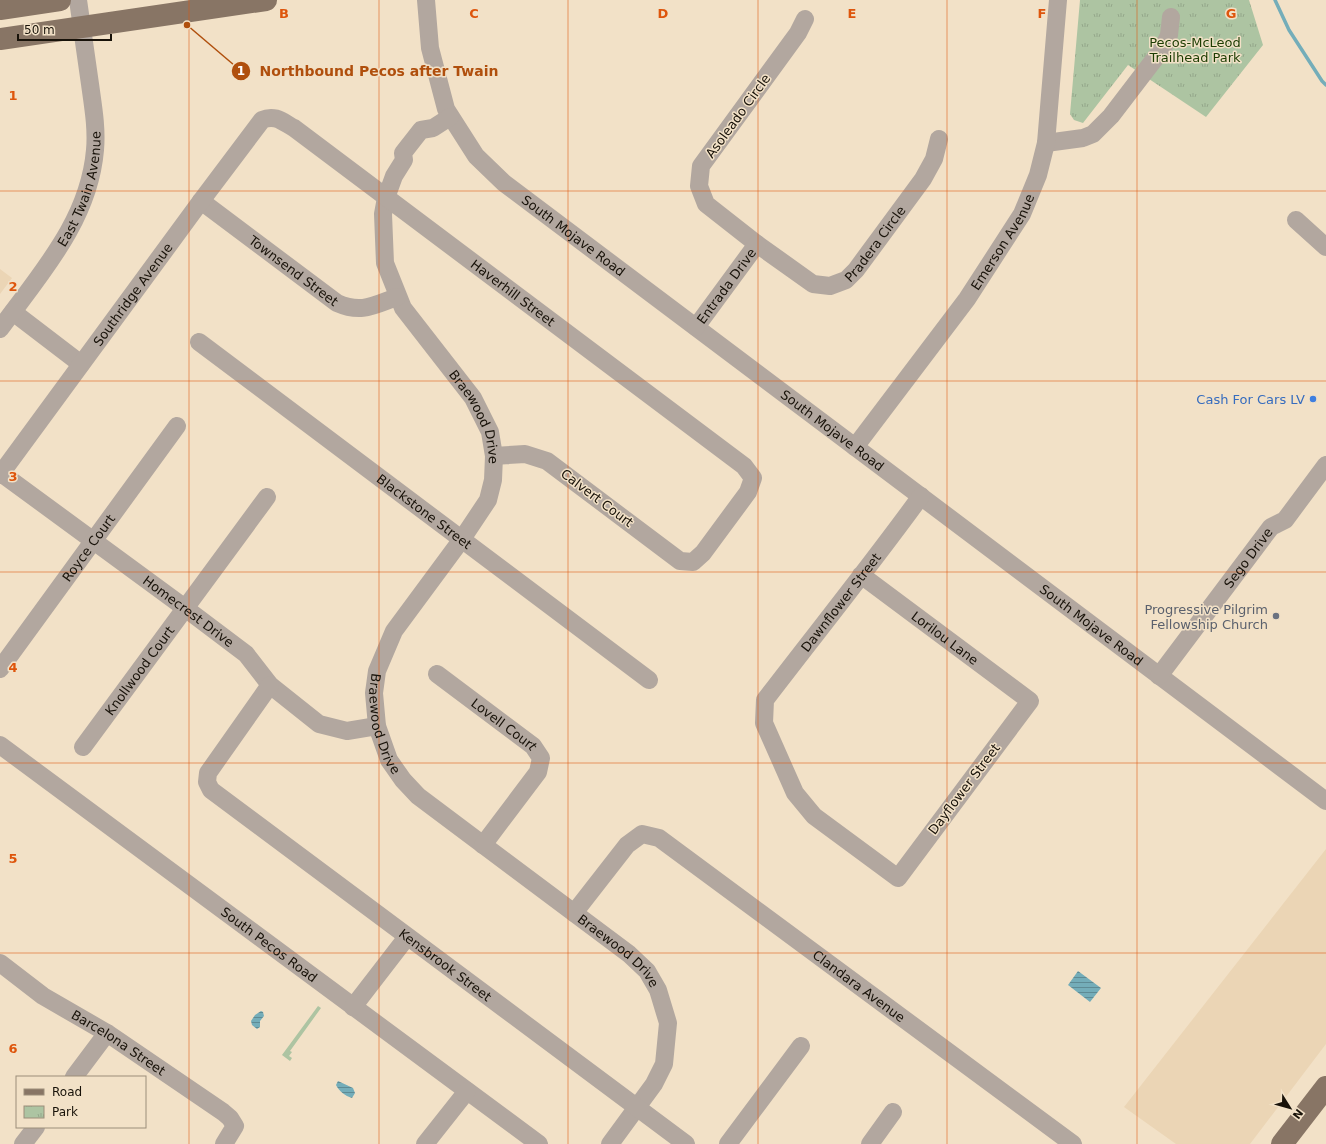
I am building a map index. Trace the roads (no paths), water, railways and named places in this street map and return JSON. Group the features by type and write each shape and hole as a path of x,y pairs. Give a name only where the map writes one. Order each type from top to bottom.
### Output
{"main road":[{"path":"0,9 60,0"},
{"path":"0,40 266,0"},
{"path":"1282,1144 1326,1087"}],"street":[{"path":"78,0 82,27"},
{"name":"South Mojave Road","path":"426,0 430,48 446,109 476,156 504,183 1326,801"},
{"name":"Emerson Avenue","path":"855,447 967,299 1022,214 1038,175 1046,143 1058,0"},
{"path":"1046,143 1083,138 1093,134 1111,116 1163,48 1169,35 1171,17"},
{"name":"Asoleado Circle","path":"758,244 706,204 699,186 701,166 798,33 805,19"},
{"name":"East Twain Avenue","path":"0,329 58,251 77,217 86,197 93,167 96,138 95,117 82,27"},
{"name":"Haverhill Street","path":"268,117 275,118 294,128 744,466 753,478 748,492 703,553 693,562"},
{"name":"Southridge Avenue","path":"1,474 201,201 262,120 268,117"},
{"name":"Braewood Drive","path":"450,117 433,128 421,130 403,153 404,160 394,176 386,198 383,214 386,263 397,297 403,308 473,398 490,432 494,456 493,480 488,500 462,539 394,631 377,671 374,693 377,726 389,760 403,780 418,796 629,954 647,970 658,990 668,1023 664,1064 654,1084 610,1144"},
{"name":"Pradera Circle","path":"758,244 813,284 830,286 846,280 856,270 923,179 934,159 939,139"},
{"name":"Townsend Street","path":"201,201 337,303 347,307 363,309 397,297"},
{"path":"1296,220 1326,247"},
{"name":"Entrada Drive","path":"696,327 758,244"},
{"path":"13,312 81,364"},
{"name":"Blackstone Street","path":"199,342 650,680"},
{"name":"Royce Court","path":"0,669 177,426"},
{"name":"Calvert Court","path":"494,456 525,454 547,461 680,561 693,562"},
{"name":"Sego Drive","path":"1159,676 1271,527 1285,520 1326,465"},
{"name":"Homecrest Drive","path":"1,474 246,654 270,684 319,724 347,731 377,726"},
{"name":"Dawnflower Street","path":"898,878 814,816 795,793 764,723 764,709 765,700 921,496"},
{"name":"Knollwood Court","path":"83,747 267,497"},
{"name":"Lorilou Lane","path":"861,575 1030,701"},
{"name":"Lovell Court","path":"437,674 533,746 542,758 538,772 483,845"},
{"name":"Kensbrook Street","path":"270,684 208,773 207,782 211,790 686,1144"},
{"name":"Dayflower Street","path":"898,878 1030,701"},
{"name":"South Pecos Road","path":"0,745 539,1144"},
{"name":"Clandara Avenue","path":"574,913 627,845 642,834 659,838 1073,1144"},
{"path":"353,1007 407,937"},
{"name":"Barcelona Street","path":"0,963 43,996 107,1033 223,1112 230,1118 235,1126 224,1144"},
{"path":"75,1076 107,1033"},
{"path":"728,1144 801,1046"},
{"path":"425,1144 467,1090"},
{"path":"870,1144 893,1112"},
{"path":"23,1144 35,1128"}],"water":[{"path":"1078,971 1101,988 1090,1002 1068,985"},
{"path":"261,1011 263,1012 264,1016 260,1021 260,1027 257,1029 252,1025 251,1021 255,1015"},
{"path":"338,1081 353,1088 355,1093 352,1098 345,1095 339,1089 336,1085"}],"waterway":[{"path":"1275,0 1289,30 1326,85"}],"place":[{"name":"Northbound Pecos after Twain","path":"187,25"},
{"name":"Cash For Cars LV","path":"1313,399"},
{"name":"Progressive Pilgrim Fellowship Church","path":"1276,616"}],"park label":[{"name":"Pecos-McLeod Trailhead Park","path":"1195,50"}]}
